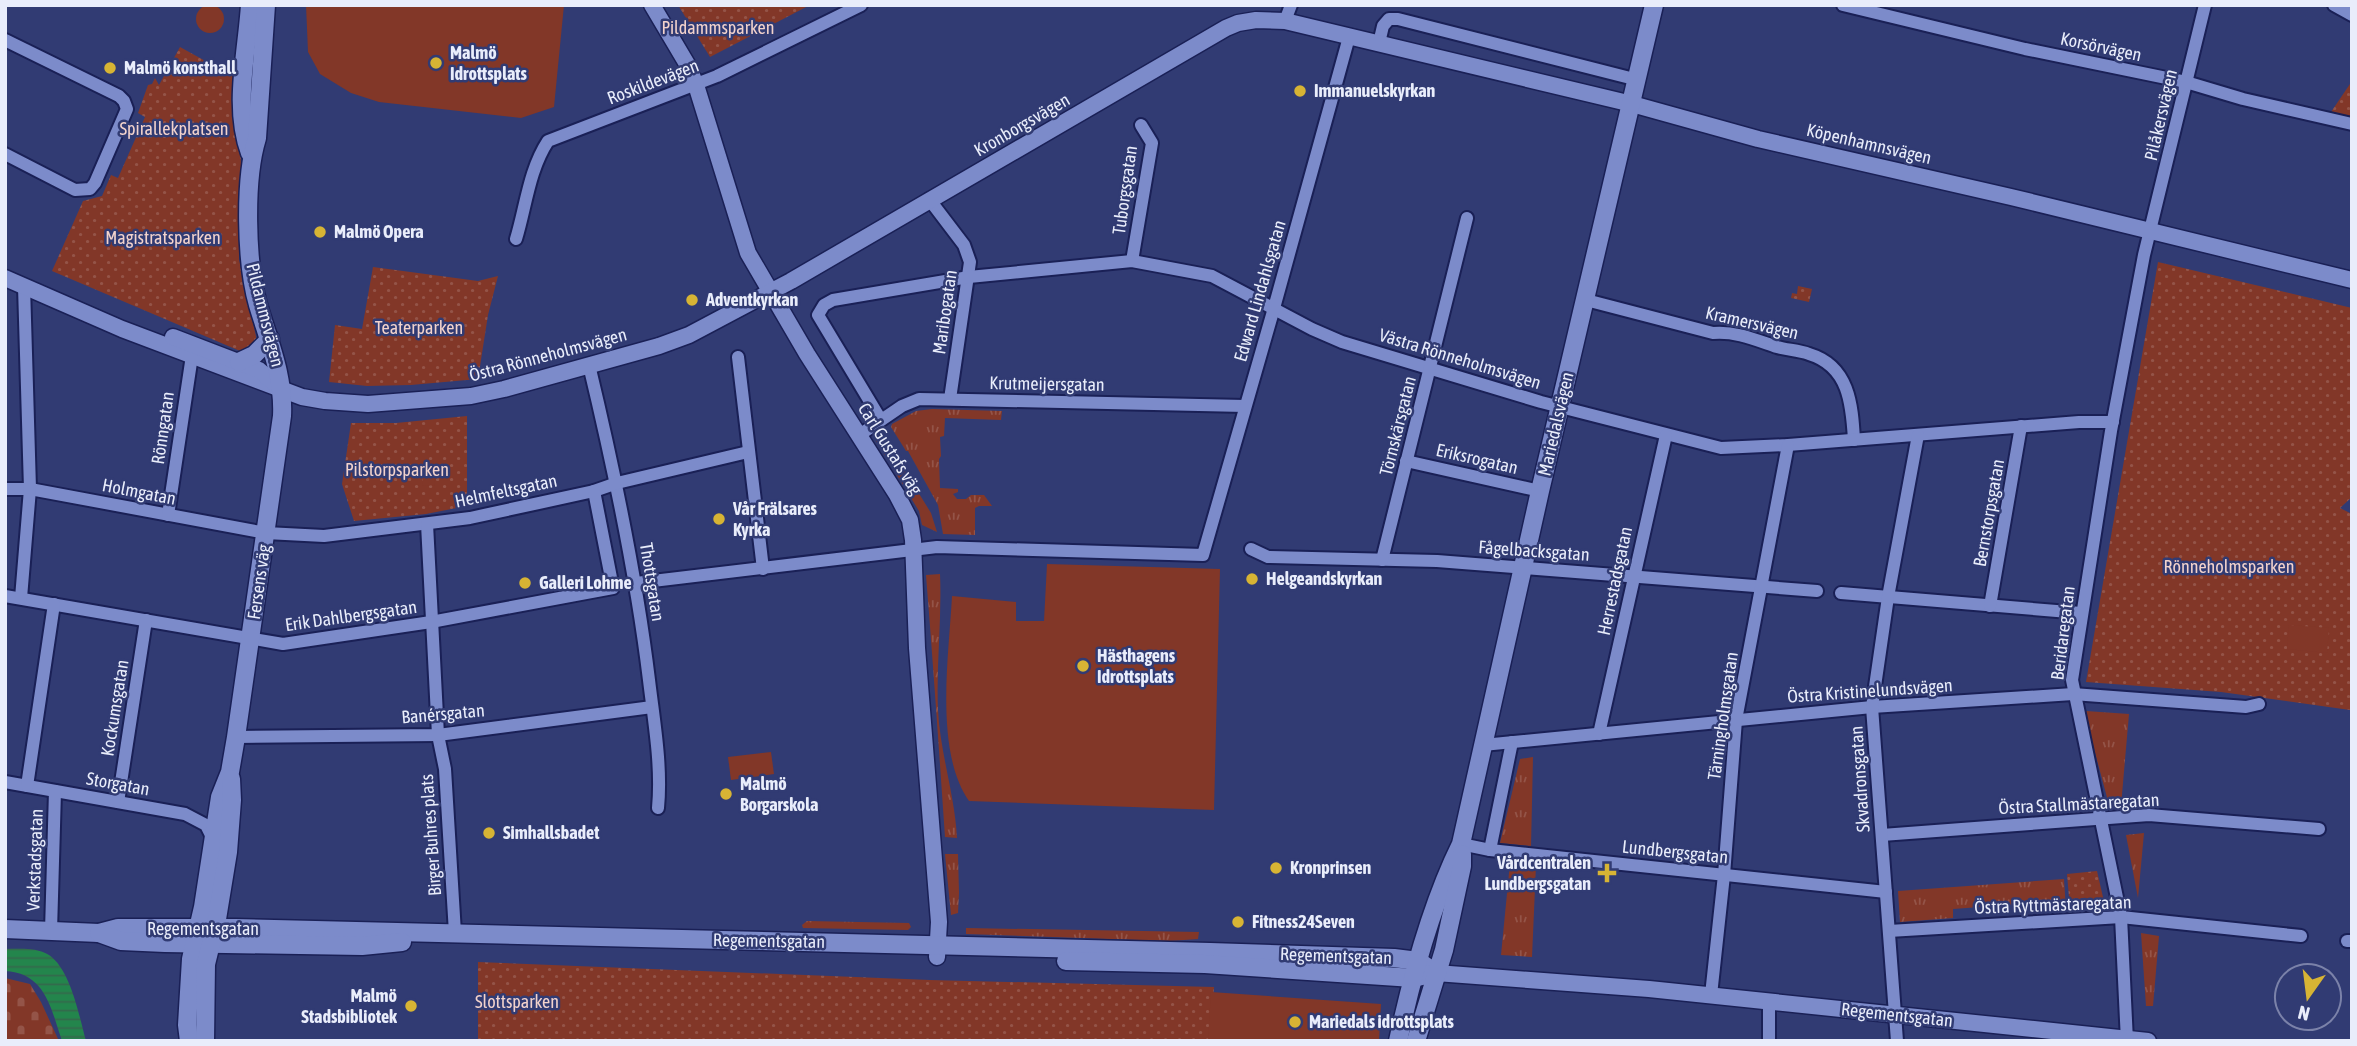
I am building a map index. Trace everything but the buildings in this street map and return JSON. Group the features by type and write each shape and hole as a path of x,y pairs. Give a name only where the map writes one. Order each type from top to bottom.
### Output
{"main road":[{"name":"Pildammsvägen","path":"250,5 243,104 245,139 251,156"},
{"name":"Pildammsvägen","path":"266,5 257,138 251,156 250,263 258,304 282,390"},
{"name":"Mariedalsvägen","path":"1398,1041 1416,969 1461,844 1540,491 1654,5"},
{"path":"239,362 254,355 270,340"},
{"name":"Fersens väg","path":"205,1041 205,936 215,830 220,797 230,772 251,639 282,416 282,390"},
{"name":"Fersens väg","path":"188,1041 189,973 205,936 229,842 232,800 230,772"},
{"name":"Mariedalsvägen","path":"1416,1041 1444,950 1462,866 1461,844"},
{"name":"Regementsgatan","path":"5,929 99,933 118,928 172,929 205,936 362,946 393,942 1273,954 1436,973"},
{"name":"Regementsgatan","path":"99,933 121,941 205,936 455,933 937,951"}],"street":[{"name":"Carl Gustafs väg","path":"652,5 687,64 696,85 748,253 907,514 912,528 917,648 939,922 937,951"},
{"name":"Roskildevägen","path":"516,239 534,169 548,141 696,85 860,5"},
{"path":"1285,22 1291,5"},
{"name":"Korsörvägen","path":"1843,5 2025,49 2186,82 2243,99 2352,124"},
{"name":"Pilåkersvägen","path":"2150,232 2205,5"},
{"path":"2334,5 2352,15"},
{"path":"1379,43 1383,26 1389,19 1398,19 1638,79"},
{"name":"Kronborgsvägen","path":"769,291 791,281 1226,28 1256,20 1285,22"},
{"name":"Köpenhamnsvägen","path":"1285,22 1632,104 1758,139 2352,280"},
{"name":"Edward Lindahlsgatan","path":"913,550 950,547 1203,555 1349,37"},
{"path":"5,40 119,96 126,105 125,114 90,189 75,190 5,154"},
{"name":"Tuborgsgatan","path":"1132,261 1152,143 1140,125"},
{"name":"Maribogatan","path":"929,200 964,245 970,262 950,399"},
{"name":"Törnskärsgatan","path":"1382,560 1467,218"},
{"name":"Beridaregatan","path":"2127,1040 2121,917 2072,680 2113,422 2150,232"},
{"name":"Västra Rönneholmsvägen","path":"818,315 824,305 833,300 969,277 1132,261 1212,276 1326,336 1560,407 1721,448 2113,422"},
{"name":"Östra Rönneholmsvägen","path":"5,267 282,390 325,401 368,404 471,396 504,389 690,335 769,291"},
{"name":"Östra Rönneholmsvägen","path":"5,278 192,351 239,362 259,370 282,390"},
{"path":"20,598 30,489 24,286"},
{"name":"Kramersvägen","path":"1586,300 1710,332 1724,332 1763,341 1820,358 1830,364 1845,384 1850,398 1854,440"},
{"name":"Carl Gustafs väg","path":"818,315 881,420"},
{"name":"Rönngatan","path":"168,515 192,351"},
{"path":"738,357 763,569"},
{"name":"Thottsgatan","path":"589,365 617,483 636,583 652,707 660,792 658,808"},
{"name":"Krutmeijersgatan","path":"859,436 902,406 919,399 1245,406"},
{"name":"Bernstorpsgatan","path":"1990,606 2021,426"},
{"name":"Herrestadsgatan","path":"1599,734 1666,435"},
{"name":"Skvadronsgatan","path":"1897,1041 1872,707 1888,597 1918,435"},
{"name":"Tärningholmsgatan","path":"1711,995 1736,720 1788,445"},
{"name":"Helmfeltsgatan","path":"266,533 324,536 470,518 594,491 617,483 748,452"},
{"name":"Eriksrogatan","path":"1406,461 1540,491"},
{"name":"Holmgatan","path":"5,489 30,489 266,533"},
{"name":"Erik Dahlbergsgatan","path":"5,596 283,644 431,622 612,588 594,491"},
{"name":"Birger Buhres plats","path":"427,524 438,735 444,769 455,933"},
{"path":"636,583 913,550"},
{"name":"Fågelbacksgatan","path":"1251,550 1268,557 1524,567 1816,591"},
{"path":"1841,593 2081,613"},
{"path":"27,786 54,604"},
{"name":"Kockumsgatan","path":"118,802 146,620"},
{"name":"Östra Kristinelundsvägen","path":"1483,745 1872,707 2073,694 2246,707 2259,704"},
{"name":"Banérsgatan","path":"236,737 438,735 652,707"},
{"path":"1490,850 1512,742"},
{"name":"Storgatan","path":"5,782 185,814 215,830"},
{"name":"Verkstadsgatan","path":"51,931 55,791"},
{"name":"Östra Stallmästaregatan","path":"1882,835 2149,815 2319,829"},
{"name":"Lundbergsgatan","path":"1461,844 1490,850 1886,892"},
{"name":"Östra Ryttmästaregatan","path":"1889,931 2121,917 2301,936"},
{"name":"Regementsgatan","path":"1436,973 1711,995 2148,1041"},
{"path":"1769,1001 1769,1041"}],"green space":[{"path":"210,5 220,9 224,19 220,29 210,33 200,29 196,19 200,9"},
{"name":"Malmö Idrottsplats","path":"306,5 564,5 554,107 521,118 379,102 351,93 320,74 308,52"},
{"name":"Pildammsparken","path":"678,5 810,5 710,57"},
{"name":"Magistratsparken","path":"180,47 238,79 241,166 239,259 257,341 240,351 52,271 83,201 102,196 111,175 118,178 145,117 138,113 148,85 152,84 155,78 159,85"},
{"path":"2352,81 2352,118 2331,112"},
{"name":"Rönneholmsparken","path":"2158,262 2352,308 2352,497 2340,508 2352,514 2350,710 2221,692 2086,682"},
{"name":"Teaterparken","path":"373,267 478,281 498,276 488,315 478,379 367,386 329,382 335,325 362,329"},
{"path":"1798,286 1812,289 1809,302 1791,298 1792,293 1797,294"},
{"path":"916,411 1002,411 1001,420 945,418 944,436 940,437 940,488 958,489 958,492 953,494 957,499 984,495 992,506 975,508 975,535 943,534 938,505 908,451 891,427"},
{"name":"Pilstorpsparken","path":"467,416 467,506 426,514 354,521 342,484 351,423 396,423"},
{"path":"878,433 897,453 931,513 937,532 922,525 919,511 873,436"},
{"path":"433,461 435,485 423,486 421,462"},
{"name":"Hästhagens Idrottsplats","path":"1047,564 1220,569 1214,810 969,801 958,780 947,730 952,596 1016,602 1016,621 1044,621"},
{"path":"940,574 938,710 957,838 945,837 926,575"},
{"path":"2289,625 2329,628 2327,653 2287,649"},
{"path":"2086,711 2129,714 2121,806 2109,805"},
{"path":"771,752 774,774 731,780 728,757"},
{"path":"1533,757 1531,846 1500,843 1520,759"},
{"path":"2144,833 2138,898 2126,835"},
{"path":"945,854 958,854 958,913 951,915"},
{"path":"1510,863 1536,865 1532,957 1501,955"},
{"path":"2097,871 2105,906 2070,909 2067,874"},
{"path":"2064,879 2066,910 2050,911 2049,902 1953,909 1953,918 1900,922 1898,891"},
{"path":"807,921 909,923 911,927 908,930 803,928 802,925"},
{"path":"966,928 1199,932 1198,939 1170,941 966,934"},
{"path":"2141,933 2159,936 2153,1006 2146,1006"},
{"name":"Slottsparken","path":"478,962 930,980 1214,987 1210,1041 478,1041"},
{"path":"5,978 30,984 59,1041 5,1041"},
{"name":"Mariedals idrottsplats","path":"1211,992 1381,1004 1379,1041 1208,1041"}],"shaded area":[{"path":"5,949 39,951 57,962 69,982 86,1041 62,1041 50,1005 38,986 19,973 5,971"}],"place":[{"name":"Malmö Idrottsplats","path":"436,63"},
{"name":"Malmö konsthall","path":"110,68"},
{"name":"Immanuelskyrkan","path":"1300,91"},
{"name":"Malmö Opera","path":"320,232"},
{"name":"Adventkyrkan","path":"692,300"},
{"name":"Vår Frälsares Kyrka","path":"719,519"},
{"name":"Helgeandskyrkan","path":"1252,579"},
{"name":"Galleri Lohme","path":"525,583"},
{"name":"Hästhagens Idrottsplats","path":"1083,666"},
{"name":"Malmö Borgarskola","path":"726,794"},
{"name":"Simhallsbadet","path":"489,833"},
{"name":"Kronprinsen","path":"1276,868"},
{"name":"Vårdcentralen Lundbergsgatan","path":"1607,873"},
{"name":"Fitness24Seven","path":"1238,922"},
{"name":"Malmö Stadsbibliotek","path":"411,1006"},
{"name":"Mariedals idrottsplats","path":"1295,1022"}],"park label":[{"name":"Spirallekplatsen","path":"174,129"}]}
